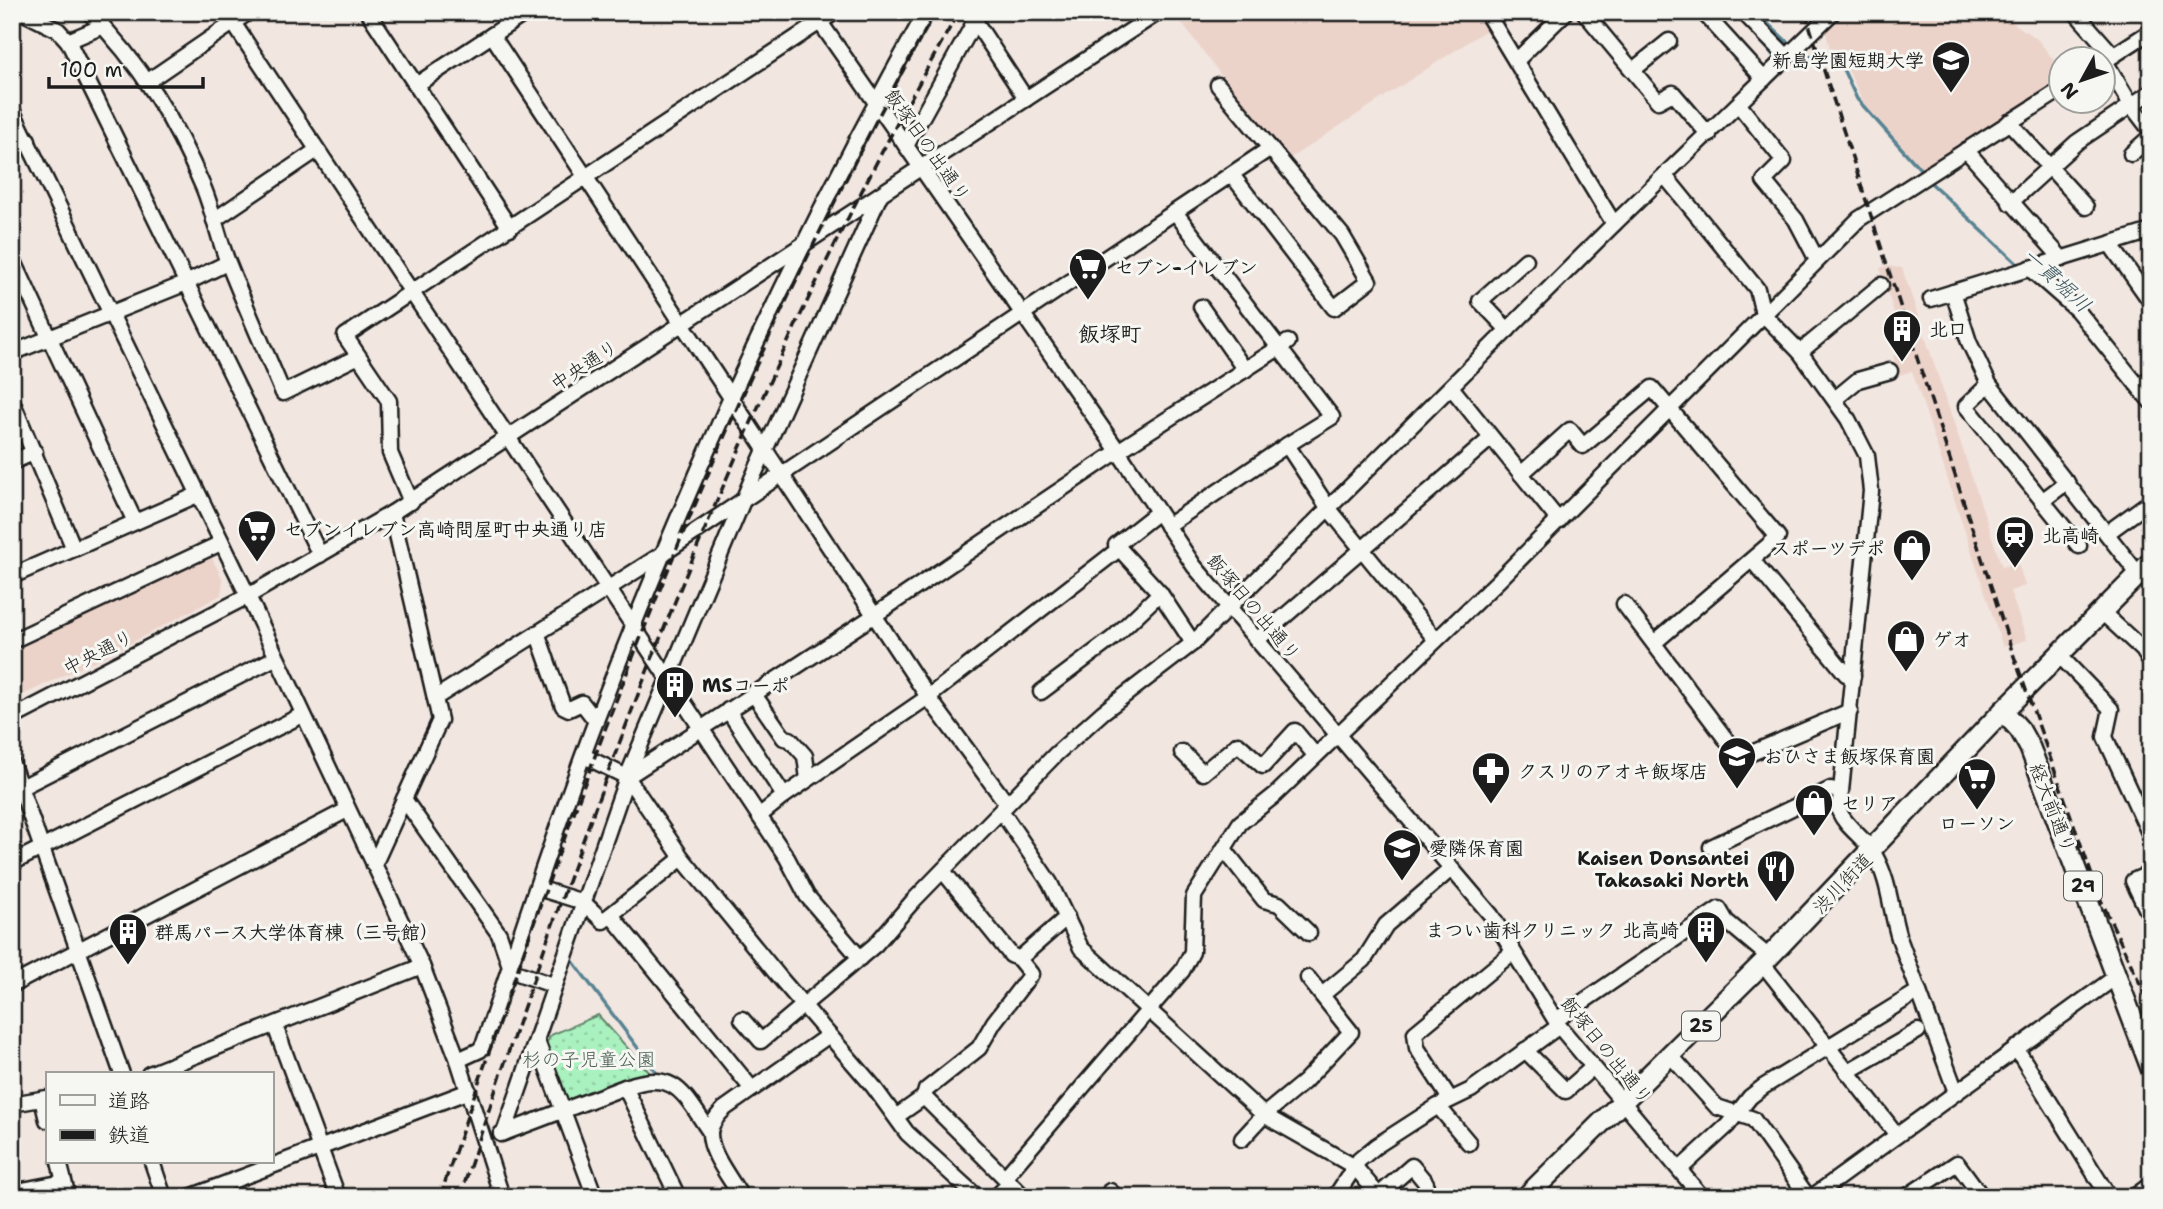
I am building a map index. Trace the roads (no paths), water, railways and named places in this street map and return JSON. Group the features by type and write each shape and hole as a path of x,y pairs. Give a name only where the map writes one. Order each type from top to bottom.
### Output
{"main road":[{"name":"渋川街道","path":"1526,1197 1766,960 1873,851 2003,711 2145,568"},
{"name":"経大前通り","path":"2003,711 2020,730 2029,748 2151,1068"}],"street":[{"path":"22,12 58,30 68,41 184,284 320,555"},
{"path":"89,12 148,80 171,119 176,137 204,190 227,263 283,393 357,357"},
{"path":"148,80 230,18 249,12"},
{"path":"368,12 510,228"},
{"path":"416,85 492,35 506,18 527,12"},
{"path":"411,502 390,453 389,401 345,336 587,178 816,17 835,12"},
{"path":"458,1060 480,1050 596,721 633,626 732,397 804,244 876,102 926,12"},
{"name":"中央通り","path":"12,718 248,597 411,502 1159,12"},
{"path":"1486,12 1615,224"},
{"path":"1516,61 1566,12"},
{"path":"1584,12 1658,101 1672,93 1709,135"},
{"path":"1703,12 1764,79"},
{"path":"1743,12 1792,52"},
{"path":"742,1018 761,1041 805,1007 860,958 1005,808 1103,712 1194,643 1615,224 1833,12"},
{"path":"2075,12 2098,46"},
{"path":"975,15 1026,99"},
{"path":"906,146 975,15"},
{"name":"飯塚日の出通り","path":"816,17 1118,451 1167,526 1229,608 1491,915 1557,1023 1702,1197"},
{"path":"230,18 670,680 807,895 860,958"},
{"path":"68,41 103,26"},
{"path":"2118,52 2151,31"},
{"path":"492,35 684,322 928,697 1005,808 1050,883 1082,948 1148,1012 1264,1115 1355,1167 1379,1196 1412,1166 1426,1183"},
{"path":"1633,70 1669,41"},
{"path":"2118,80 2131,105 2151,131"},
{"path":"1218,85 1342,235 1369,281 1334,308 1232,175"},
{"path":"2010,203 2077,142 2151,92"},
{"path":"996,1197 1007,1180 1182,971 1192,952 1194,896 1240,823 1275,795 1559,521 1817,260 1870,211 2048,98"},
{"path":"1739,105 1784,161 1764,181 1797,220 1817,260"},
{"path":"12,110 248,597 422,966 469,1091 502,1197"},
{"path":"2009,122 2086,207"},
{"path":"2131,154 2151,136"},
{"path":"12,145 27,140"},
{"path":"435,698 538,635 783,475 1269,149"},
{"path":"214,219 317,150"},
{"path":"1966,150 2062,259"},
{"path":"1665,176 1757,289 1763,314 1800,352 1835,399 1859,437 1867,456 1871,491 1839,811 1842,818 1873,851 1890,885 1892,917 1956,1092"},
{"path":"504,1133 627,777 670,680 765,448 880,194"},
{"path":"1167,526 1332,417 1284,345 1175,212"},
{"path":"1931,299 2151,231"},
{"path":"2110,244 2151,302"},
{"path":"12,257 135,522"},
{"path":"1508,330 1480,301 1526,260"},
{"path":"12,353 184,284 227,263"},
{"path":"2024,269 2077,310 2145,382 2151,402"},
{"path":"1800,352 1881,285"},
{"path":"1953,292 1969,342 1989,384 2107,533 2145,568"},
{"path":"1201,307 1245,370"},
{"path":"627,777 699,727 875,615 1118,451 1284,345"},
{"path":"1835,399 1858,380 1890,371"},
{"path":"1989,384 1966,406 2079,547"},
{"path":"1451,387 1559,521"},
{"path":"1521,474 1570,430 1583,446 1652,388 1778,537 1654,642"},
{"path":"12,401 74,549"},
{"path":"1257,640 1491,438"},
{"path":"1287,446 1329,509 1436,640"},
{"path":"12,461 35,452"},
{"path":"2042,501 2067,482"},
{"path":"12,576 197,495"},
{"path":"2107,533 2151,501"},
{"path":"1158,512 1116,545 1160,593 1194,643"},
{"path":"374,865 440,720 392,513"},
{"path":"12,641 221,543"},
{"path":"759,817 784,796 928,697 1119,549"},
{"path":"1752,560 1846,674 1853,676"},
{"path":"1041,692 1113,638 1160,593"},
{"path":"1624,604 1740,758 1850,712"},
{"path":"2103,612 2143,650 2151,663"},
{"path":"538,635 563,706 569,709 582,703 596,721"},
{"path":"2059,655 2111,709 2105,737 2151,837"},
{"path":"16,789 275,658"},
{"path":"753,693 783,738 790,738 805,756 808,779"},
{"path":"728,710 784,796"},
{"path":"12,863 302,715"},
{"path":"1182,752 1203,773 1238,744 1263,766 1295,731 1315,755"},
{"path":"584,756 627,777 682,858 897,1116 907,1133 923,1152 977,1197"},
{"path":"12,764 16,789 80,950 121,1072"},
{"path":"1711,847 1831,789 1840,791"},
{"path":"404,799 499,934 510,968"},
{"path":"12,985 347,810"},
{"path":"1224,849 1264,900 1279,904 1309,933"},
{"path":"538,888 583,902 603,921 682,858"},
{"path":"1322,995 1364,960 1386,925 1451,869"},
{"path":"897,1116 924,1097 926,1090 979,1048 993,1022 1031,974 943,872"},
{"path":"2151,873 2133,881 2147,910 2151,909"},
{"path":"1335,1197 1355,1167 1376,1146 1444,1102 1471,1090 1557,1023 1719,909 1726,921 1766,960 1828,1047 1897,1135"},
{"path":"611,915 752,1089"},
{"path":"1019,959 1066,917"},
{"path":"1469,1143 1444,1102 1417,1048 1415,1033 1513,952"},
{"path":"154,1072 422,966"},
{"path":"510,968 553,985"},
{"path":"1671,1056 1717,1107 1753,1119 1803,1195 1897,1135 2117,976"},
{"path":"1241,1139 1264,1115 1304,1082 1351,1032 1308,978"},
{"path":"1680,1169 1763,1087 1919,991"},
{"path":"275,1026 338,1197"},
{"path":"1847,1072 1917,1031"},
{"path":"710,1132 714,1120 724,1109 828,1035"},
{"path":"537,1041 595,1197"},
{"path":"2016,1048 2109,1197"},
{"path":"1525,1050 1566,1091 1593,1067"},
{"path":"484,1140 649,1078 678,1086 710,1132 714,1147 741,1197"},
{"path":"625,1087 678,1197"},
{"path":"273,1164 469,1091"},
{"path":"924,1097 1024,1197"},
{"path":"12,1104 44,1098"},
{"path":"1906,1197 1956,1163 1982,1197"},
{"path":"60,1164 68,1197"},
{"path":"153,1164 164,1197"},
{"path":"190,1197 273,1164"},
{"path":"12,1192 64,1182"},
{"path":"2134,1197 2151,1184"}],"waterway":[{"name":"一貫堀川","path":"1755,12 1793,47"},
{"path":"1761,40 1775,58"},
{"name":"一貫堀川","path":"1799,52 1808,57 1835,52 1857,99 1922,171"},
{"name":"一貫堀川","path":"1930,182 2022,268"},
{"path":"572,960 658,1075"}],"railway":[{"path":"440,1197 559,853 645,627 691,515 807,257 842,186 936,12"},
{"path":"460,1197 564,892 679,591 742,443 809,297 881,153 959,12"},
{"path":"1805,12 2010,645 2100,898 2151,1007"}],"place":[{"name":"新島学園短期大学","path":"1951,94"},
{"name":"セブン-イレブン","path":"1088,301"},
{"name":"北口","path":"1902,363"},
{"name":"セブンイレブン高崎問屋町中央通り店","path":"257,563"},
{"name":"北高崎","path":"2015,569"},
{"name":"スポーツデポ","path":"1912,582"},
{"name":"ゲオ","path":"1906,673"},
{"name":"MSコーポ","path":"675,719"},
{"name":"おひさま飯塚保育園","path":"1737,790"},
{"name":"クスリのアオキ飯塚店","path":"1491,805"},
{"name":"ローソン","path":"1977,811"},
{"name":"セリア","path":"1814,837"},
{"name":"愛隣保育園","path":"1402,882"},
{"name":"Kaisen Donsantei Takasaki North","path":"1776,903"},
{"name":"まつい歯科クリニック 北高崎","path":"1706,964"},
{"name":"群馬パース大学体育棟（三号館）","path":"128,966"}],"district":[{"name":"飯塚町","path":"1110,334"}],"park label":[{"name":"杉の子児童公園","path":"589,1059"}]}
